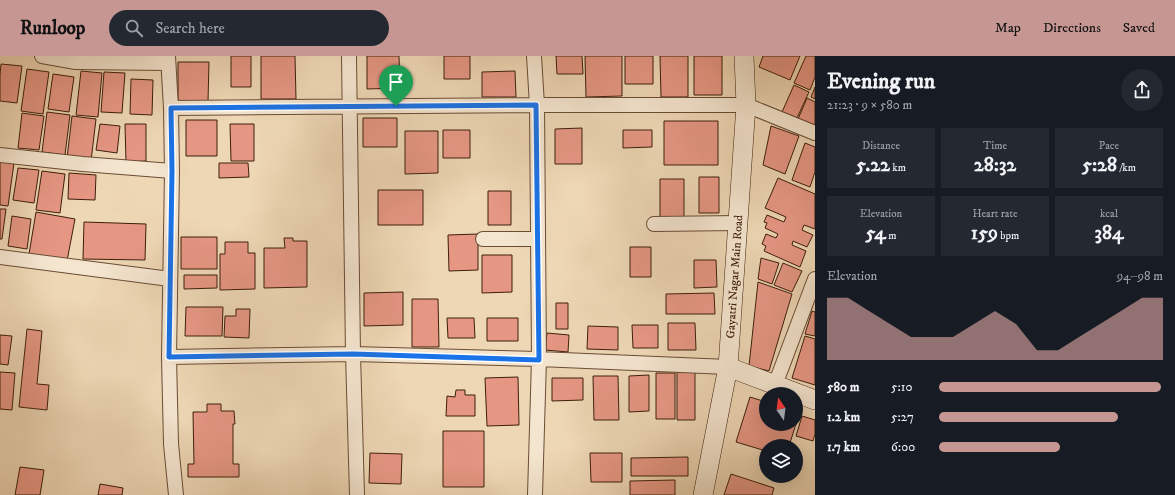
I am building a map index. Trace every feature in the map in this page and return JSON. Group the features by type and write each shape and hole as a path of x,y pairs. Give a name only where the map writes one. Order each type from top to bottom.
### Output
{"street":[{"path":"42,56 76,59 168,60 171,108 172,171 169,357 171,444 176,495"},
{"path":"349,56 353,354 357,495"},
{"path":"534,56 539,360 534,495"},
{"name":"Gayatri Nagar Main Road","path":"703,495 728,367 746,105 744,56"},
{"path":"171,108 746,105 815,133"},
{"path":"0,155 83,164 172,171"},
{"path":"654,224 738,223"},
{"path":"483,239 538,239"},
{"path":"0,257 170,279"},
{"path":"775,385 815,278"},
{"path":"169,357 353,354 728,367 815,400"}],"building":[{"path":"231,56 251,56 251,87 231,87"},
{"path":"261,56 295,56 296,99 261,99"},
{"path":"367,56 399,56 400,88 367,89"},
{"path":"444,56 470,56 470,79 444,79"},
{"path":"556,56 582,56 583,74 557,74"},
{"path":"585,56 622,56 622,96 586,97"},
{"path":"625,56 653,56 653,84 625,84"},
{"path":"660,56 688,56 688,97 661,97"},
{"path":"694,56 722,56 722,95 694,95"},
{"path":"763,56 800,56 790,80 759,67"},
{"path":"806,56 815,56 815,77 810,90 794,83"},
{"path":"178,62 209,62 208,101 178,102"},
{"path":"1,64 22,66 17,103 0,101"},
{"path":"27,69 49,72 43,114 21,111"},
{"path":"81,71 102,73 98,117 76,115"},
{"path":"515,71 516,97 482,97 482,72"},
{"path":"104,72 125,73 122,113 101,112"},
{"path":"53,74 74,77 69,112 48,109"},
{"path":"131,79 153,80 152,115 130,114"},
{"path":"794,85 809,92 797,118 782,112"},
{"path":"815,87 815,99 811,97"},
{"path":"807,98 815,102 815,129 798,119"},
{"path":"47,112 70,115 65,155 42,152"},
{"path":"22,113 44,116 39,150 18,148"},
{"path":"72,116 96,119 91,161 67,158"},
{"path":"363,118 397,118 397,147 363,147"},
{"path":"186,120 217,120 217,156 186,156"},
{"path":"664,121 718,121 718,165 664,165"},
{"path":"100,124 120,126 117,153 96,150"},
{"path":"125,124 146,124 146,161 126,162"},
{"path":"230,124 254,124 254,161 231,161"},
{"path":"771,126 799,136 785,174 763,165"},
{"path":"582,128 582,164 555,164 555,129"},
{"path":"443,130 470,130 470,158 443,158"},
{"path":"623,130 652,130 652,147 623,148"},
{"path":"405,131 438,131 438,173 405,174"},
{"path":"805,143 815,147 815,172 810,187 792,180"},
{"path":"0,161 14,163 8,206 0,205"},
{"path":"219,163 248,163 249,177 219,178"},
{"path":"18,168 39,170 34,203 13,200"},
{"path":"42,171 65,174 60,213 36,210"},
{"path":"69,173 96,175 95,200 68,199"},
{"path":"699,177 719,177 719,213 699,213"},
{"path":"778,178 815,194 815,229 804,225 802,230 813,235 807,247 793,241 792,245 806,251 800,267 764,251 766,246 762,244 766,234 776,238 778,234 765,228 767,223 764,222 767,215 784,222 786,217 765,208"},
{"path":"660,179 684,179 684,222 660,222"},
{"path":"378,190 423,190 423,225 378,225"},
{"path":"488,191 511,191 511,225 488,225"},
{"path":"0,209 6,209 2,239 0,239"},
{"path":"36,212 75,219 67,261 29,254"},
{"path":"12,216 31,219 27,249 8,246"},
{"path":"84,222 146,224 145,260 83,259"},
{"path":"478,234 478,270 449,271 448,235"},
{"path":"181,237 217,237 217,269 181,269"},
{"path":"284,238 293,238 293,241 307,241 307,287 264,288 264,248 285,248"},
{"path":"225,242 248,242 248,253 255,253 255,289 220,290 220,254 225,254"},
{"path":"630,247 651,247 651,277 630,277"},
{"path":"482,255 512,255 512,292 482,293"},
{"path":"761,258 779,263 772,284 758,279"},
{"path":"694,260 716,260 717,287 694,288"},
{"path":"783,263 802,271 792,292 774,285"},
{"path":"184,275 217,275 217,288 184,289"},
{"path":"758,282 792,294 769,371 749,366"},
{"path":"403,292 403,325 364,326 364,293"},
{"path":"714,293 715,314 666,314 666,294"},
{"path":"412,299 438,299 439,347 412,347"},
{"path":"556,303 568,303 568,329 556,329"},
{"path":"186,307 223,307 222,336 185,336"},
{"path":"236,309 250,309 249,338 224,337 225,316 236,316"},
{"path":"812,311 815,312 815,336 805,334"},
{"path":"447,318 474,318 475,338 448,338"},
{"path":"487,318 518,318 518,341 487,341"},
{"path":"668,323 695,323 696,350 668,350"},
{"path":"632,325 658,325 658,348 633,348"},
{"path":"588,326 618,327 618,350 587,349"},
{"path":"27,329 42,331 37,384 49,385 47,410 19,407"},
{"path":"547,333 569,335 568,352 545,350"},
{"path":"0,335 12,336 8,365 0,364"},
{"path":"805,336 815,339 815,385 792,378"},
{"path":"0,372 15,373 12,410 0,409"},
{"path":"677,372 695,372 695,420 677,420"},
{"path":"656,373 675,373 675,419 656,419"},
{"path":"649,375 649,411 629,412 629,376"},
{"path":"593,376 618,376 619,420 594,420"},
{"path":"518,377 519,425 487,426 485,378"},
{"path":"552,378 583,378 583,400 552,401"},
{"path":"456,390 465,390 465,395 475,395 475,416 446,416 447,396 455,397"},
{"path":"750,397 759,400 759,431 794,431 791,439 759,439 759,449 736,442"},
{"path":"207,404 221,404 221,411 234,411 235,424 233,424 233,464 239,464 239,477 188,477 188,464 194,464 193,412 207,412"},
{"path":"803,416 815,420 815,434 813,441 796,436 798,431 803,431"},
{"path":"443,431 484,431 484,487 443,487"},
{"path":"370,453 402,454 401,484 369,483"},
{"path":"590,453 622,453 622,482 591,482"},
{"path":"688,457 688,476 631,476 631,458"},
{"path":"20,467 44,470 40,495 15,495"},
{"path":"731,474 774,488 772,495 724,495"},
{"path":"675,480 675,495 630,495 630,481"},
{"path":"100,484 123,488 122,495 98,495"}],"route":[{"path":"536,105 539,360 353,354 169,357 172,171 171,108 396,106 536,105"}]}
